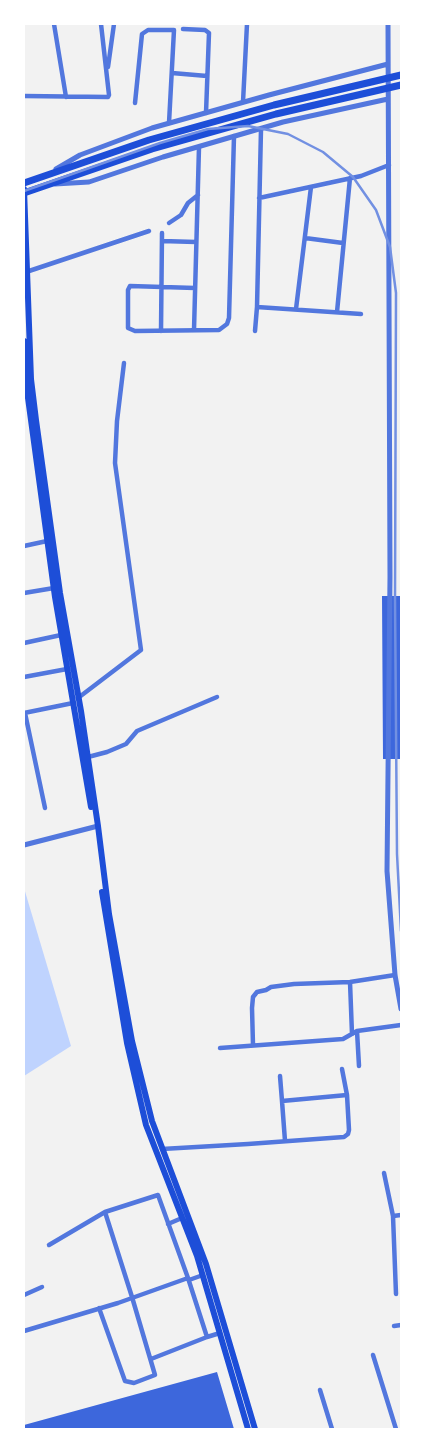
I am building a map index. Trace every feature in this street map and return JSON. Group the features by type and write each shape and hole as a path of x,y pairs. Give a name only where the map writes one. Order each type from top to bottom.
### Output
{"main road":[{"path":"24,183 149,140 274,105 401,75"},
{"path":"248,1429 203,1275 146,1125 127,1043 105,916 88,757 60,592 34,412 26,272 24,191 84,174 152,149 276,114 401,85"},
{"path":"24,341 27,422 48,542 61,635 132,1040 152,1121 206,1264 255,1429"}],"street":[{"path":"54,24 66,97"},
{"path":"24,96 108,97 101,24"},
{"path":"107,76 114,24"},
{"path":"243,102 247,24"},
{"path":"388,24 390,584 387,862 395,975 401,1009"},
{"path":"183,29 205,30 209,33 206,113"},
{"path":"135,103 142,34 145,31 174,30 169,123"},
{"path":"45,176 80,155 169,123 388,64"},
{"path":"172,73 208,76"},
{"path":"49,184 89,182 261,128 388,99"},
{"path":"255,331 261,128"},
{"path":"195,288 130,286 128,290 128,328 135,331 219,330 227,324 229,318 234,136"},
{"path":"194,330 199,147"},
{"path":"259,198 361,176 389,165"},
{"path":"337,312 350,178"},
{"path":"296,309 311,187"},
{"path":"170,224 181,215 188,203 198,195"},
{"path":"26,272 149,231"},
{"path":"161,330 162,233"},
{"path":"305,238 343,243"},
{"path":"162,241 196,242"},
{"path":"257,307 361,314"},
{"path":"78,698 141,650 115,463 117,422 124,363"},
{"path":"24,546 48,542"},
{"path":"24,593 54,588"},
{"path":"24,643 61,635"},
{"path":"24,677 68,669"},
{"path":"88,757 126,744 137,731 217,697"},
{"path":"45,808 25,713 73,704"},
{"path":"24,845 96,827"},
{"path":"253,1045 252,1008 253,997 256,992 271,987 294,984 350,982 395,975"},
{"path":"350,982 359,1066"},
{"path":"220,1048 343,1039 355,1032 401,1025"},
{"path":"162,1149 344,1137 348,1134 349,1130 347,1095 342,1069"},
{"path":"280,1076 285,1141"},
{"path":"282,1101 347,1095"},
{"path":"384,1173 393,1216 396,1294"},
{"path":"49,1245 105,1212 158,1195 207,1337"},
{"path":"99,1308 125,1381 134,1383 155,1375 105,1212"},
{"path":"393,1216 401,1216"},
{"path":"168,1224 182,1218"},
{"path":"24,1331 203,1275"},
{"path":"24,1295 42,1287"},
{"path":"394,1326 401,1325"},
{"path":"151,1360 220,1333"},
{"path":"373,1355 396,1429"},
{"path":"320,1390 332,1429"}],"water":[{"path":"24,888 71,1046 24,1076"}],"building":[{"path":"382,596 401,596 401,759 383,759"},
{"path":"217,1372 234,1429 24,1429 24,1425"}],"railway":[{"path":"24,191 160,143 208,129 248,126 288,134 323,152 353,177 376,210 390,247 396,293 395,598 397,854 401,931"}]}
